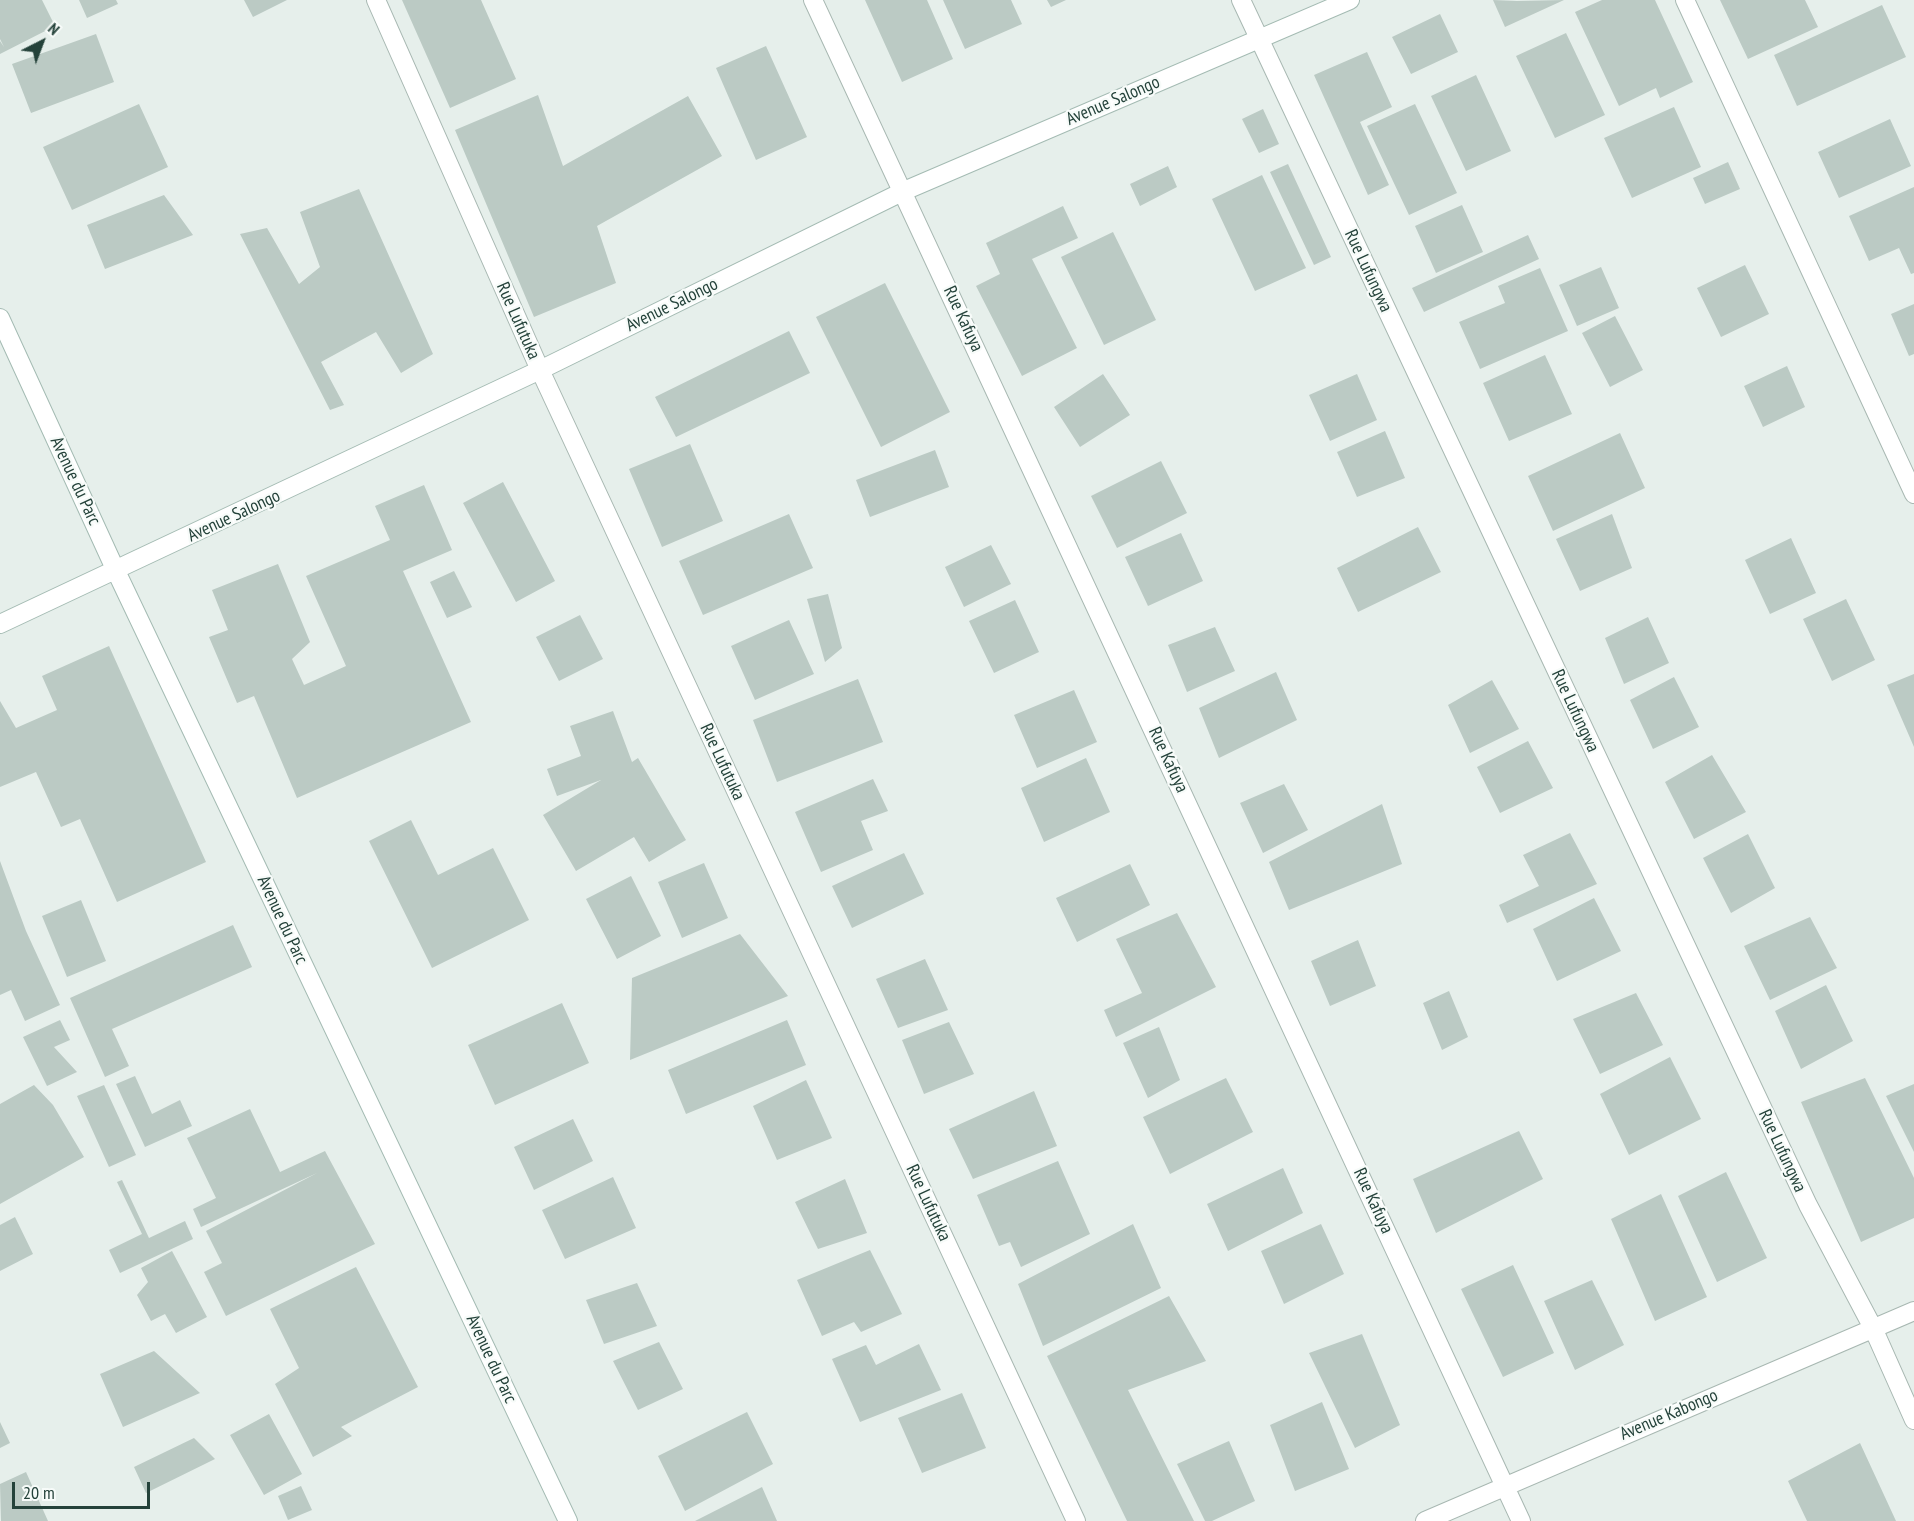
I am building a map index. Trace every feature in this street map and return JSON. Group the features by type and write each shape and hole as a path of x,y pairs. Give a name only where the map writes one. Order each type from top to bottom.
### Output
{"street":[{"name":"Rue Lufutuka","path":"376,0 540,370 1076,1521"},
{"name":"Rue Kafuya","path":"813,0 904,191 1521,1521"},
{"name":"Rue Lufungwa","path":"1241,0 1808,1205 1873,1328 1914,1420"},
{"name":"Avenue Salongo","path":"0,624 540,370 904,191 1350,0"},
{"path":"1685,0 1914,494"},
{"name":"Avenue du Parc","path":"0,318 116,571 568,1521"},
{"name":"Avenue Kabongo","path":"1425,1521 1504,1485 1914,1311"}],"building":[{"path":"0,0 42,0 55,26 0,54 0,41 4,47 0,39"},
{"path":"79,0 116,0 118,4 87,18"},
{"path":"244,0 287,0 253,17"},
{"path":"402,0 481,0 516,79 450,108"},
{"path":"865,0 927,0 953,59 902,82"},
{"path":"943,0 1011,0 1022,24 965,49"},
{"path":"1047,0 1066,0 1051,7"},
{"path":"1493,0 1517,1 1564,0 1505,27"},
{"path":"1602,0 1655,0 1693,82 1660,98 1656,88 1619,106 1575,12"},
{"path":"1720,0 1805,0 1818,27 1748,59"},
{"path":"1882,5 1906,57 1797,106 1774,55"},
{"path":"1440,14 1458,52 1411,74 1392,37"},
{"path":"1566,33 1605,115 1555,138 1516,56"},
{"path":"96,34 114,82 31,113 12,64"},
{"path":"766,46 807,137 756,160 716,68"},
{"path":"1367,52 1392,107 1360,122 1389,185 1368,195 1314,75"},
{"path":"1476,75 1511,151 1466,171 1431,96"},
{"path":"538,95 563,166 688,96 722,156 597,226 616,283 534,317 455,130"},
{"path":"139,104 168,167 72,210 43,147"},
{"path":"1415,104 1457,193 1409,215 1367,126"},
{"path":"1674,107 1701,167 1632,198 1604,138"},
{"path":"1263,109 1279,144 1259,153 1242,119"},
{"path":"1890,119 1911,166 1839,198 1818,152"},
{"path":"1728,162 1740,189 1705,204 1693,178"},
{"path":"1288,164 1331,257 1314,265 1270,172"},
{"path":"1168,166 1177,187 1140,206 1130,184"},
{"path":"1262,175 1306,268 1255,291 1212,199"},
{"path":"1914,187 1914,273 1911,274 1899,248 1869,261 1849,216"},
{"path":"359,189 433,354 401,373 376,332 321,362 344,405 330,410 240,234 267,228 299,284 320,267 300,212"},
{"path":"164,195 193,235 105,269 87,225"},
{"path":"1462,205 1483,252 1436,273 1415,226"},
{"path":"1063,206 1078,238 1032,259 1077,348 1022,376 976,286 1000,274 986,243"},
{"path":"1113,232 1156,320 1104,345 1061,257"},
{"path":"1528,235 1539,259 1424,312 1412,288"},
{"path":"1745,265 1769,314 1721,337 1697,288"},
{"path":"1601,267 1619,308 1577,326 1559,285"},
{"path":"1540,268 1568,331 1480,369 1459,322 1505,303 1498,286"},
{"path":"885,283 950,412 881,447 816,317"},
{"path":"1914,304 1914,354 1909,356 1891,314"},
{"path":"1615,316 1643,370 1610,387 1582,333"},
{"path":"789,331 810,373 676,437 655,397"},
{"path":"1545,355 1572,414 1509,441 1483,383"},
{"path":"1787,366 1805,407 1763,427 1744,386"},
{"path":"1103,374 1130,415 1080,447 1054,407"},
{"path":"1357,374 1377,420 1330,441 1309,395"},
{"path":"1385,431 1405,478 1357,497 1337,452"},
{"path":"1620,433 1645,488 1553,531 1528,476"},
{"path":"690,444 723,521 662,547 629,469"},
{"path":"935,450 949,487 870,517 856,480"},
{"path":"1161,461 1187,513 1117,548 1091,496"},
{"path":"503,482 555,581 516,602 463,503"},
{"path":"424,485 452,550 403,571 471,722 297,798 254,696 237,703 209,637 228,630 212,590 278,564 310,642 292,659 304,685 346,666 306,576 390,540 375,506"},
{"path":"789,514 813,568 703,615 679,561"},
{"path":"1612,514 1632,568 1580,591 1556,539"},
{"path":"1418,527 1441,572 1358,612 1337,568"},
{"path":"1181,533 1203,581 1148,606 1125,557"},
{"path":"1791,538 1816,593 1770,614 1745,560"},
{"path":"991,545 1011,584 964,607 945,567"},
{"path":"454,571 472,607 447,618 430,582"},
{"path":"828,594 842,648 825,662 807,599"},
{"path":"1846,599 1875,660 1832,681 1803,619"},
{"path":"1015,600 1039,652 994,673 969,621"},
{"path":"580,615 603,659 559,681 536,637"},
{"path":"1648,617 1669,663 1624,684 1605,638"},
{"path":"789,620 814,674 755,700 731,646"},
{"path":"1215,627 1235,671 1187,692 1168,645"},
{"path":"109,646 206,862 117,902 80,819 61,827 36,772 0,787 0,701 16,728 57,710 42,676"},
{"path":"1276,672 1297,720 1219,758 1199,708"},
{"path":"1914,674 1914,747 1887,685"},
{"path":"1674,677 1699,727 1653,749 1630,700"},
{"path":"858,679 883,742 777,782 753,720"},
{"path":"1492,680 1519,729 1470,753 1448,705"},
{"path":"1074,690 1097,742 1037,768 1014,715"},
{"path":"613,711 632,762 638,758 686,840 649,862 634,837 576,871 543,815 601,780 557,796 547,769 581,756 570,726"},
{"path":"1528,741 1553,788 1500,813 1477,767"},
{"path":"1712,755 1746,812 1694,839 1665,782"},
{"path":"1086,758 1110,812 1044,842 1021,788"},
{"path":"873,779 888,811 861,821 873,850 821,872 795,812"},
{"path":"1284,784 1308,830 1263,853 1240,803"},
{"path":"1382,804 1402,864 1289,910 1269,862"},
{"path":"411,820 438,875 493,848 529,920 432,968 369,841"},
{"path":"1570,833 1597,884 1507,923 1499,905 1539,886 1523,855"},
{"path":"1748,834 1775,888 1731,913 1703,858"},
{"path":"904,853 924,894 852,928 832,886"},
{"path":"0,861 26,931 60,1005 25,1021 11,990 0,995"},
{"path":"704,863 728,918 682,938 658,882"},
{"path":"1130,864 1150,905 1077,942 1056,898"},
{"path":"631,876 661,936 617,959 586,899"},
{"path":"1594,898 1621,951 1557,981 1533,929"},
{"path":"81,900 106,961 67,977 42,916"},
{"path":"1177,913 1216,987 1116,1037 1104,1010 1142,993 1116,939"},
{"path":"1810,917 1837,968 1770,1000 1744,946"},
{"path":"233,925 252,967 112,1029 129,1066 105,1077 70,998"},
{"path":"740,934 788,996 630,1060 632,978"},
{"path":"1358,940 1376,986 1330,1006 1311,961"},
{"path":"925,959 948,1010 898,1028 876,979"},
{"path":"1826,985 1853,1041 1801,1069 1775,1011"},
{"path":"1449,991 1468,1037 1442,1050 1423,1003"},
{"path":"1636,993 1663,1045 1600,1074 1573,1019"},
{"path":"562,1003 589,1063 495,1105 468,1045"},
{"path":"60,1020 70,1040 54,1047 77,1072 47,1086 23,1037"},
{"path":"787,1020 806,1065 686,1114 668,1070"},
{"path":"949,1022 974,1074 924,1094 902,1040"},
{"path":"1159,1027 1180,1080 1148,1098 1123,1043"},
{"path":"1670,1057 1701,1119 1629,1155 1600,1094"},
{"path":"135,1076 152,1114 180,1100 192,1126 145,1147 116,1084"},
{"path":"1226,1078 1253,1132 1170,1174 1143,1117"},
{"path":"1865,1078 1914,1178 1914,1218 1861,1242 1801,1102"},
{"path":"806,1080 832,1138 777,1160 753,1106"},
{"path":"1914,1084 1914,1152 1886,1096"},
{"path":"34,1085 53,1105 84,1157 0,1204 0,1104"},
{"path":"104,1085 136,1155 109,1167 77,1096"},
{"path":"1034,1091 1057,1146 973,1179 949,1129"},
{"path":"250,1109 280,1172 325,1151 375,1244 226,1316 204,1272 222,1263 206,1231 317,1173 201,1227 193,1209 216,1198 187,1138"},
{"path":"573,1119 593,1161 534,1190 514,1147"},
{"path":"1519,1131 1543,1179 1436,1233 1413,1179"},
{"path":"1058,1161 1090,1234 1021,1267 1010,1242 999,1246 977,1195"},
{"path":"1283,1168 1303,1213 1228,1251 1207,1204"},
{"path":"1726,1172 1767,1258 1717,1282 1678,1196"},
{"path":"613,1177 636,1228 565,1259 542,1210"},
{"path":"845,1179 867,1233 818,1249 795,1202"},
{"path":"122,1180 149,1238 185,1221 193,1239 120,1273 109,1250 142,1234 117,1182"},
{"path":"1661,1194 1707,1297 1655,1321 1611,1219"},
{"path":"15,1217 33,1254 0,1271 0,1225"},
{"path":"1133,1224 1161,1288 1043,1346 1018,1284"},
{"path":"1321,1224 1344,1274 1284,1304 1261,1251"},
{"path":"870,1250 902,1314 861,1332 854,1322 822,1336 797,1280"},
{"path":"172,1251 207,1317 176,1333 165,1314 151,1321 137,1295 148,1282 141,1268"},
{"path":"1513,1265 1554,1353 1503,1377 1461,1289"},
{"path":"356,1267 418,1387 341,1427 352,1436 313,1457 275,1384 299,1368 270,1309"},
{"path":"1592,1280 1624,1345 1575,1370 1544,1301"},
{"path":"637,1283 657,1326 604,1344 586,1300"},
{"path":"1169,1296 1206,1361 1128,1390 1194,1521 1127,1521 1047,1356"},
{"path":"1362,1334 1400,1425 1355,1448 1309,1353"},
{"path":"659,1342 683,1389 638,1410 613,1361"},
{"path":"919,1344 941,1390 860,1422 832,1359 866,1345 876,1365"},
{"path":"154,1351 200,1393 123,1427 100,1374"},
{"path":"962,1393 986,1448 922,1473 898,1418"},
{"path":"1322,1402 1349,1469 1295,1491 1270,1425"},
{"path":"747,1412 773,1464 685,1511 658,1456"},
{"path":"269,1414 302,1474 264,1495 230,1435"},
{"path":"0,1422 10,1443 0,1448"},
{"path":"194,1438 215,1459 146,1493 134,1467"},
{"path":"1229,1441 1255,1501 1212,1521 1205,1521 1177,1464"},
{"path":"1860,1443 1896,1521 1807,1521 1788,1481"},
{"path":"26,1472 48,1521 1,1521 0,1484"},
{"path":"301,1486 312,1510 288,1520 278,1496"},
{"path":"762,1487 777,1521 695,1521"}]}
